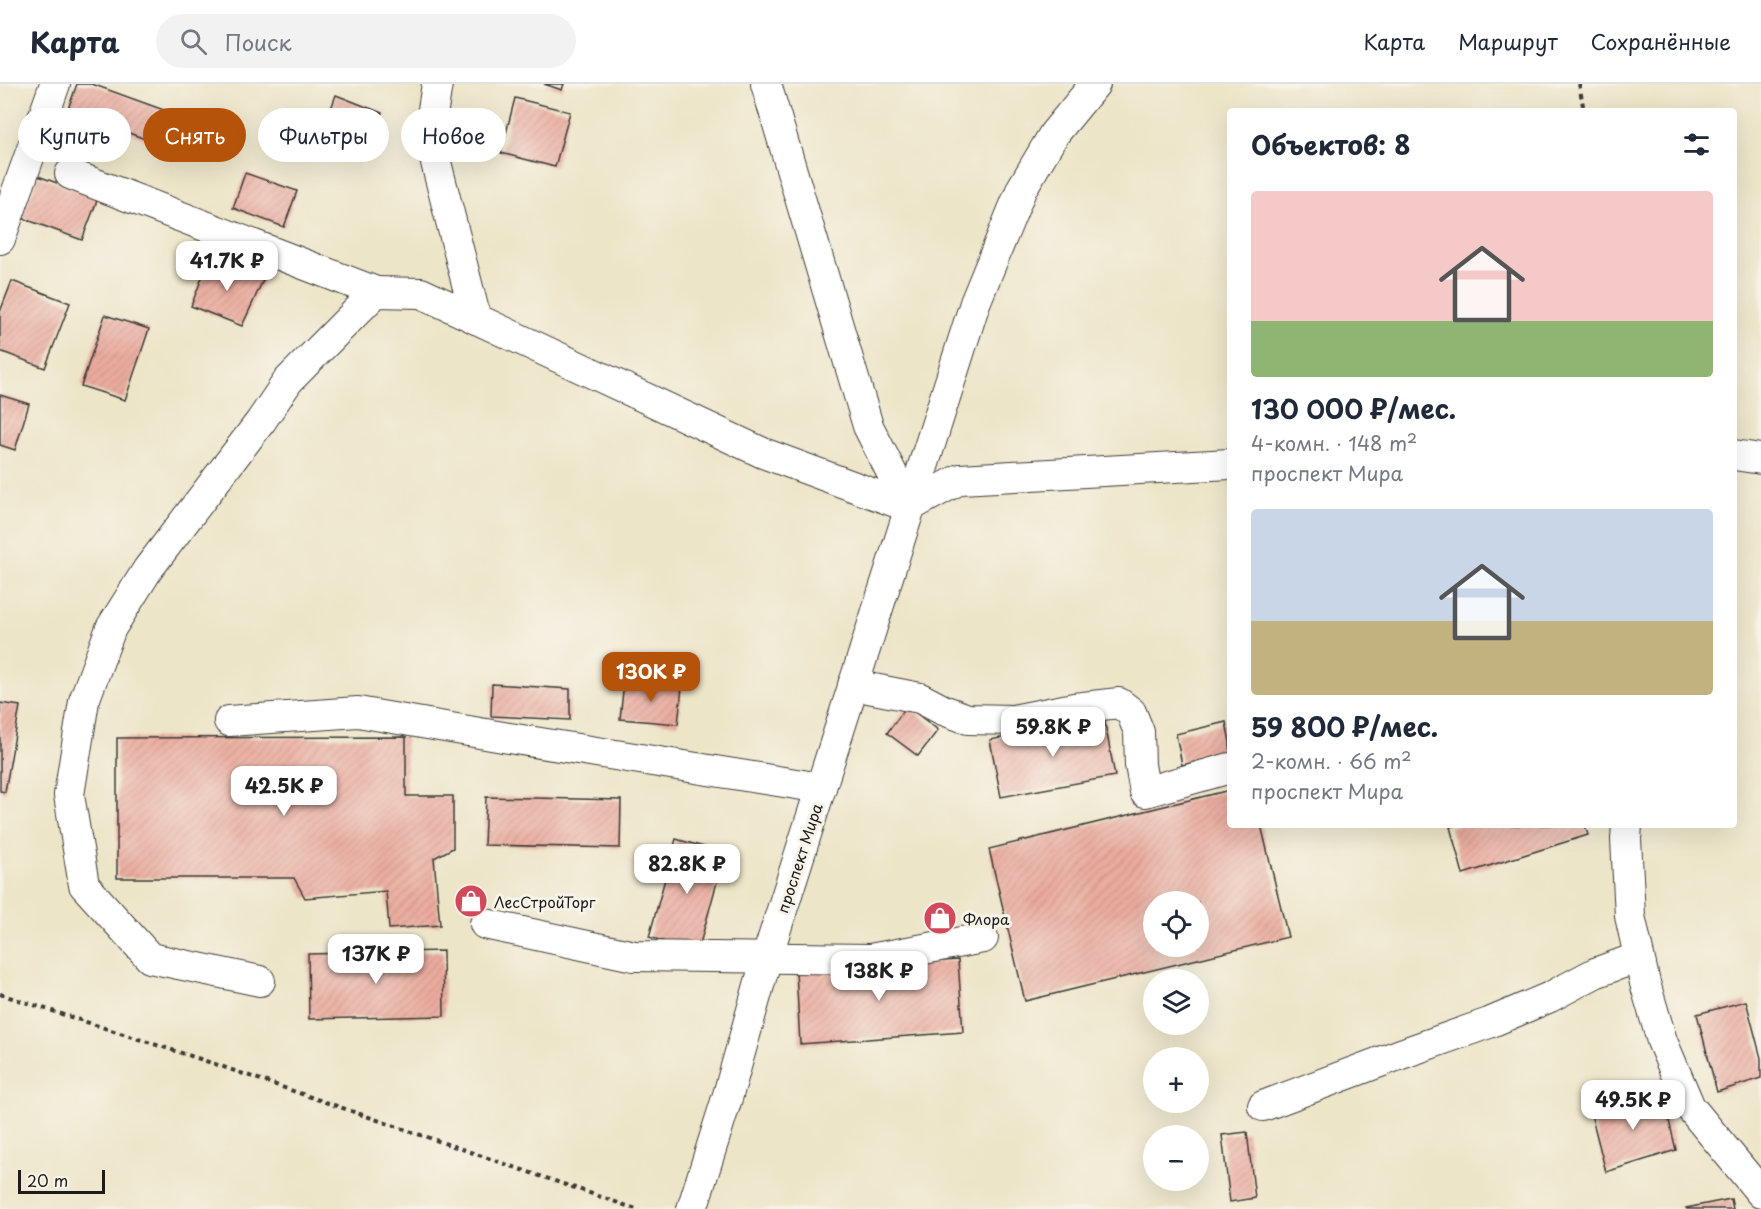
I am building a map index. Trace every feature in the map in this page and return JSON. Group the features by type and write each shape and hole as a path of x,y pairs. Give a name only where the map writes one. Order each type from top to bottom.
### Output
{"street":[{"path":"0,239 54,84"},
{"path":"437,84 429,135 476,319"},
{"path":"766,84 868,426 909,507"},
{"name":"проспект Мира","path":"692,1209 728,1095 767,957 975,303 1022,188 1054,134 1095,84"},
{"path":"70,174 375,292 421,293 763,453 909,507 960,479 1227,464"},
{"path":"260,981 150,958 84,885 69,795 84,701 111,628 148,569 261,421 288,381 375,292"},
{"path":"1737,455 1761,459"},
{"path":"853,685 920,698 968,719 1012,720 1074,708 1119,703 1131,712 1139,732 1140,765 1145,792 1227,769"},
{"path":"229,720 358,712 821,788"},
{"path":"1627,828 1630,916 1645,983 1662,1041 1690,1107 1761,1193"},
{"path":"485,924 634,956 870,959 983,938"},
{"path":"1263,1106 1489,1023 1550,997 1595,974 1639,957"}],"path":[{"path":"1579,84 1583,108"},
{"path":"0,994 203,1060 636,1209"}],"building":[{"path":"77,84 92,84 158,108 143,108 143,138 131,134 131,108 68,108"},
{"path":"544,84 564,84 562,90"},
{"path":"336,95 369,108 331,108"},
{"path":"515,98 570,112 555,167 506,154 506,133"},
{"path":"245,173 297,191 284,227 233,208"},
{"path":"38,176 98,198 82,240 22,218"},
{"path":"210,257 264,278 242,326 191,306"},
{"path":"12,281 70,303 45,368 0,351 0,312"},
{"path":"105,315 149,329 125,400 81,386"},
{"path":"0,395 29,404 15,450 0,445"},
{"path":"624,682 682,687 678,724 620,719"},
{"path":"492,684 570,689 570,720 491,716"},
{"path":"0,703 20,706 5,792 0,791"},
{"path":"907,706 938,730 918,756 887,733"},
{"path":"1104,718 1115,776 1001,797 990,740"},
{"path":"1226,722 1227,755 1182,765 1176,734"},
{"path":"406,737 406,796 453,796 453,848 434,858 440,925 389,929 386,891 305,898 294,878 117,878 117,738"},
{"path":"1227,791 1227,828 1262,828 1288,937 1209,956 1209,891 1143,891 1143,957 1206,957 1156,969 1143,969 1143,972 1025,1001 989,849"},
{"path":"486,797 621,800 620,848 484,845"},
{"path":"1450,828 1586,828 1588,835 1463,874"},
{"path":"676,839 725,853 698,951 649,937"},
{"path":"443,951 444,1016 309,1019 308,954"},
{"path":"958,960 963,1032 800,1044 796,971"},
{"path":"1746,1001 1761,1058 1761,1078 1717,1092 1697,1014"},
{"path":"1662,1091 1676,1150 1606,1172 1590,1110"},
{"path":"1247,1132 1255,1198 1230,1202 1222,1135"},
{"path":"1731,1199 1733,1209 1686,1208"}],"place":[{"name":"ЛесСтройТорг","path":"471,901"},
{"name":"Флора","path":"940,918"}]}
